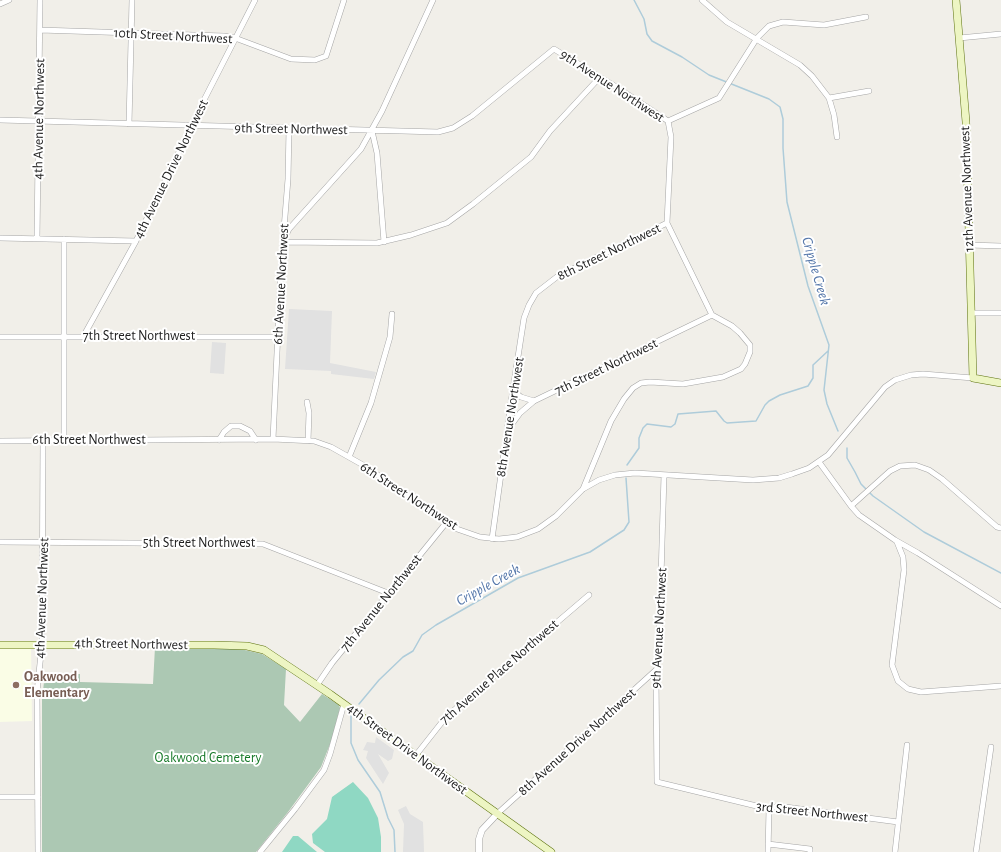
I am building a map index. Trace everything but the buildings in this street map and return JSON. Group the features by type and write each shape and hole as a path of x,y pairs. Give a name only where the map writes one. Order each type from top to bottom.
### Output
{"main road":[{"name":"12th Avenue Northwest","path":"956,0 966,122 973,378"},
{"name":"6th Street Northwest","path":"973,378 1001,383"},
{"name":"4th Street Northwest","path":"0,644 214,645 247,646 261,649"},
{"name":"4th Street Drive Northwest","path":"261,649 271,654 317,685 551,852"}],"street":[{"path":"0,4 9,0"},
{"name":"4th Avenue Northwest","path":"37,239 40,0"},
{"path":"129,124 132,0"},
{"name":"4th Avenue Drive Northwest","path":"83,337 136,241 191,126 255,0"},
{"name":"10th Street Northwest","path":"40,30 235,38 291,58 315,60 326,56 344,0"},
{"path":"433,0 372,131 361,149 289,229 283,242 384,242 443,225 473,204 531,157 550,131 600,77"},
{"path":"702,0 719,16 803,68 818,82 828,98 834,115 837,137"},
{"path":"668,121 719,98 756,39 769,26 778,23 824,25 866,17"},
{"path":"959,38 1001,34"},
{"name":"9th Street Northwest","path":"0,120 438,132 453,128 472,116 554,49"},
{"name":"9th Avenue Northwest","path":"554,49 668,121 671,137 667,223 712,315"},
{"path":"828,98 869,91"},
{"name":"6th Avenue Northwest","path":"273,439 283,242 288,179 289,129"},
{"path":"372,131 377,153 384,242"},
{"name":"8th Street Northwest","path":"533,297 564,272 667,223"},
{"path":"0,238 136,241"},
{"path":"64,239 64,440"},
{"path":"969,245 1001,246"},
{"name":"8th Avenue Northwest","path":"492,539 524,318 533,297"},
{"path":"971,313 1001,313"},
{"path":"349,457 371,403 390,337 392,314"},
{"path":"583,489 611,420 628,393 641,383 693,383 713,379 735,372 745,364 750,352 750,345 732,326 712,315"},
{"name":"7th Street Northwest","path":"508,429 517,416 534,401 712,315"},
{"name":"7th Street Northwest","path":"0,337 278,337"},
{"name":"6th Street Northwest","path":"0,441 273,439 308,441 331,447 349,457 446,523 468,534 492,539 517,537 538,529 556,516 583,489 599,480 615,475 635,473 766,479 792,474 819,462 834,449 885,387 895,380 911,375 923,374 973,378"},
{"path":"513,391 521,397 534,401"},
{"path":"308,402 308,441"},
{"path":"218,440 231,426 240,426 250,431 256,440"},
{"name":"4th Avenue Northwest","path":"38,852 37,692 42,644 43,440"},
{"path":"819,462 859,515 897,542 1001,606"},
{"path":"851,506 890,471 900,466 914,465 929,470 942,479 997,527 1001,528"},
{"name":"9th Avenue Northwest","path":"657,782 657,669 664,475"},
{"name":"7th Avenue Northwest","path":"317,685 332,663 446,523"},
{"name":"5th Street Northwest","path":"0,542 263,544 388,593"},
{"path":"897,542 903,557 904,570 892,665 898,681 908,689 921,692 1001,686"},
{"name":"7th Avenue Place Northwest","path":"416,755 446,717 589,595"},
{"name":"8th Avenue Drive Northwest","path":"498,814 657,669"},
{"path":"260,852 318,779 328,759 344,704"},
{"path":"894,852 907,745"},
{"path":"976,852 991,747"},
{"name":"3rd Street Northwest","path":"657,782 769,809 778,806 898,822"},
{"path":"0,797 38,797"},
{"path":"768,852 769,809"},
{"path":"479,852 479,839 482,830 498,814"},
{"path":"768,844 810,849 810,852"}],"shaded area":[{"path":"289,309 332,311 330,363 376,372 374,379 331,374 331,371 285,369"},
{"path":"212,342 226,343 224,374 210,373"},
{"name":"Oakwood Elementary","path":"0,649 31,649 32,721 0,722"},
{"path":"376,737 394,750 392,759 388,761 378,754 389,773 383,784 366,758 368,751 363,750 367,742 375,743"},
{"path":"406,806 410,814 423,822 424,852 403,852 404,824 398,810"}],"green space":[{"name":"Oakwood Cemetery","path":"155,647 236,648 262,654 286,669 284,705 300,722 322,694 339,705 340,708 332,739 321,767 256,852 42,852 42,699 45,674 80,674 80,682 153,684"},
{"path":"353,782 368,798 378,818 381,837 381,852 325,852 313,843 312,834 327,819 332,797"},
{"path":"293,836 298,836 317,852 282,852"}],"waterway":[{"name":"Cripple Creek","path":"634,0 644,19 647,34 652,41 682,57 709,75 769,99 780,107 783,119 783,148 787,202 808,286 829,345 824,390 827,404 838,431"},
{"name":"Cripple Creek","path":"627,465 639,448 639,438 643,428 647,424 671,427 675,424 678,414 716,411 727,423 756,421 769,401 780,395 808,386 813,378 813,365 828,351"},
{"path":"847,448 847,458 861,484 873,496 924,532 1001,573"},
{"name":"Cripple Creek","path":"359,704 379,680 403,657 413,651 422,635 436,625 518,578 590,552 624,530 629,522 626,478"},
{"name":"Cripple Creek","path":"351,716 351,743 358,760 380,792 388,818 394,830 395,852"}],"place":[{"name":"Oakwood Elementary","path":"16,685"}]}
